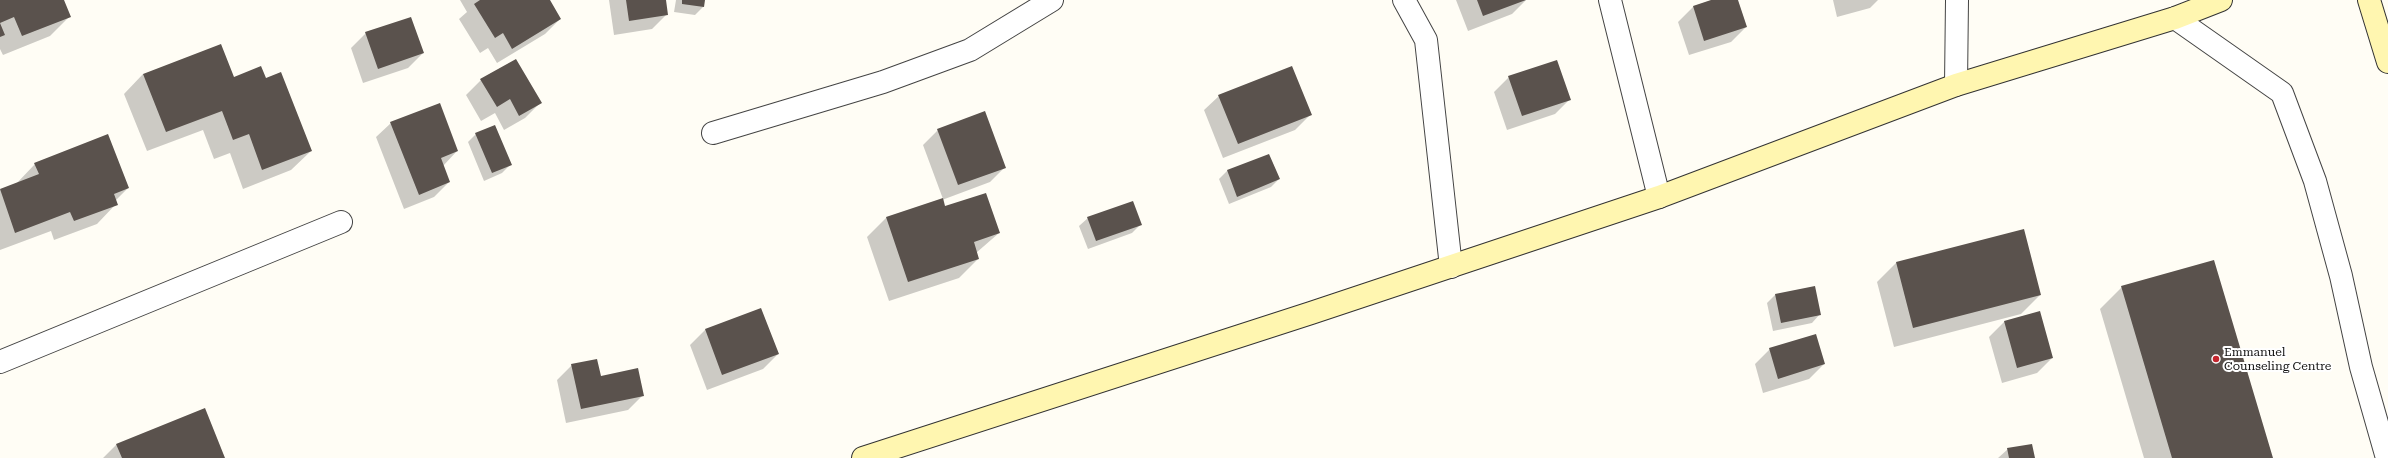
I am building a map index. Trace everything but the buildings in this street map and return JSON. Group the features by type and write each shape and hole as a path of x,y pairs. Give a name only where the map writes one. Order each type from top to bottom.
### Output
{"street":[{"path":"713,133 883,82 970,50 1052,0"},
{"path":"1404,0 1426,40 1451,267"},
{"path":"1610,0 1659,197"},
{"path":"1956,85 1957,0"},
{"path":"863,458 1451,267 1659,197 1956,85 2174,18 2221,0"},
{"path":"2369,0 2388,62"},
{"path":"2174,18 2282,93 2317,188 2341,276 2361,367 2387,458"},
{"path":"0,362 341,222"}],"place":[{"name":"Emmanuel Counseling Centre","path":"2216,359"}]}
